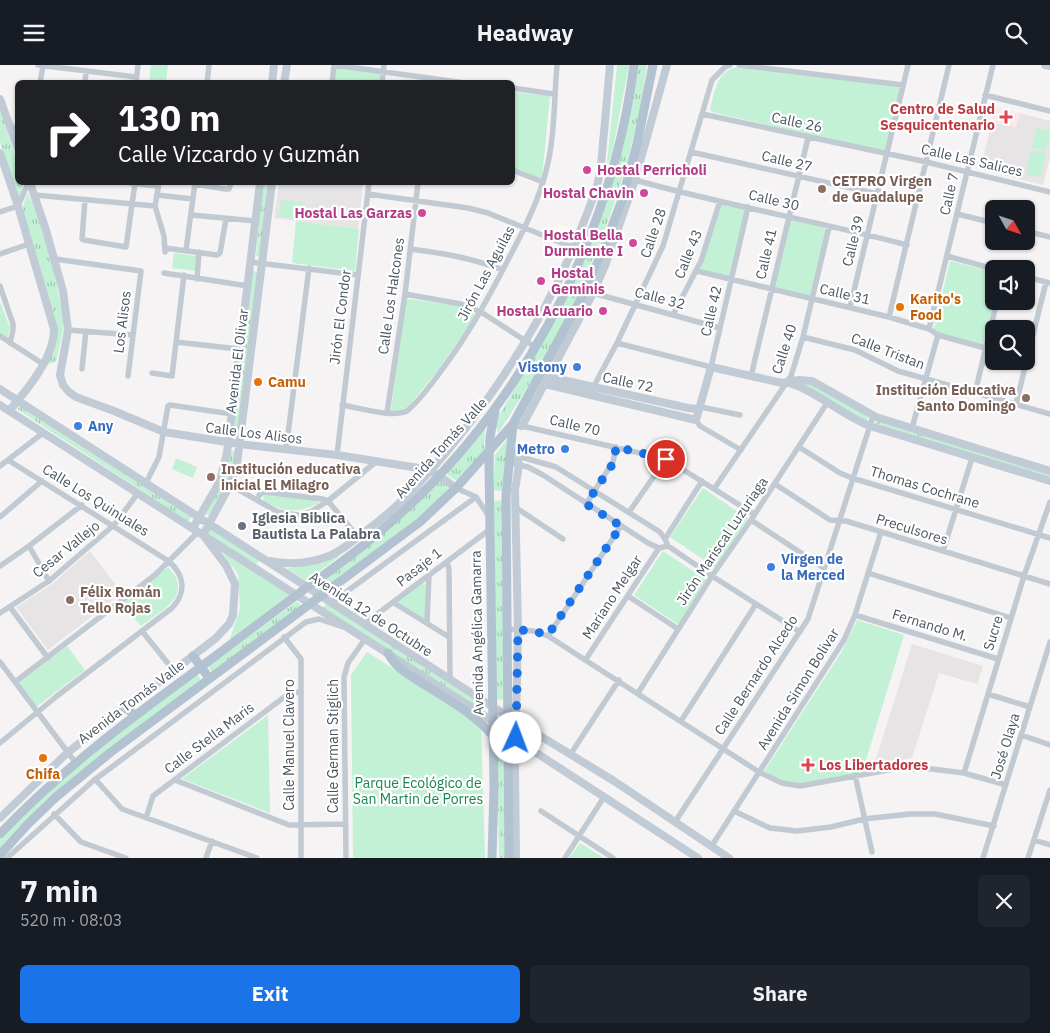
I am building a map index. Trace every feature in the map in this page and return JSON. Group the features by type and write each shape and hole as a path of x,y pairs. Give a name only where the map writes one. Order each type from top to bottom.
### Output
{"main road":[{"name":"Avenida Tomás Valle","path":"0,834 75,762 392,522 496,408 535,347 570,284 584,252 602,202 620,139 634,65"},
{"name":"Avenida Tomás Valle","path":"0,855 28,824 75,780 319,595 400,538 456,488 490,451 518,425 604,250 622,199 637,144 653,65"},
{"name":"Avenida Angélica Gamarra","path":"492,858 493,707 489,520 490,437 496,408"},
{"name":"Avenida Angélica Gamarra","path":"509,858 506,715 507,629 510,490 518,425"},
{"path":"388,653 396,666 463,709 481,723 493,736"},
{"path":"192,656 209,678"},
{"path":"127,707 134,716"}],"street":[{"path":"38,65 136,80 138,65"},
{"path":"207,80 209,65"},
{"path":"272,80 274,65"},
{"path":"284,80 286,65"},
{"path":"332,80 334,65 429,80"},
{"path":"382,80 384,65"},
{"name":"Jirón Las Aguilas","path":"342,405 401,414 413,407 460,346 481,312 503,270 525,227 544,182 557,65"},
{"name":"Avenida Tomás Valle","path":"267,561 285,564 312,562 331,555 358,537 435,473 507,373 546,306 573,248 598,181 602,159 610,65"},
{"name":"Avenida Tomás Valle","path":"518,425 547,380 593,293 622,222 668,65"},
{"name":"Calle 28","path":"591,391 636,305 663,246 712,81 724,67 730,65"},
{"path":"740,65 903,85"},
{"name":"Calle 39","path":"850,307 908,65"},
{"path":"889,317 949,65"},
{"name":"Calle 7","path":"929,329 948,256 966,171 992,65"},
{"path":"1045,65 1050,66"},
{"path":"41,80 43,66"},
{"path":"85,80 86,71"},
{"path":"515,88 554,94"},
{"path":"985,95 1050,111"},
{"path":"0,99 14,128"},
{"name":"Calle 26","path":"702,114 887,154"},
{"name":"Calle 41","path":"751,376 808,138"},
{"name":"Calle 27","path":"691,152 878,194"},
{"path":"0,153 54,324 52,347 43,364 9,411"},
{"name":"Calle Las Salices","path":"887,154 1050,192"},
{"path":"515,171 544,182"},
{"name":"Calle 30","path":"635,180 829,227 868,234 907,245"},
{"path":"0,212 18,206 28,185"},
{"name":"Calle Los Alisos","path":"30,185 35,195 55,259 63,291 68,330 60,375 63,385 76,397 164,433 228,443 377,461 435,473 456,488 476,497"},
{"path":"85,200 82,239 126,247 133,185"},
{"path":"159,185 156,206 164,235 165,250 186,250 217,255 220,253 226,219"},
{"path":"186,250 195,185"},
{"path":"205,185 225,189 229,189 230,185"},
{"name":"Avenida El Olivar","path":"198,531 199,517 220,481 228,443 260,185"},
{"name":"Avenida El Olivar","path":"198,531 210,524 230,485 237,463 272,185"},
{"name":"Jirón El Condor","path":"337,455 369,185"},
{"name":"Calle Los Halcones","path":"387,413 418,185"},
{"path":"368,194 468,208 488,213 584,252"},
{"path":"35,195 156,206"},
{"path":"157,195 193,199"},
{"name":"Calle 43","path":"673,315 697,271 720,201"},
{"name":"Calle 42","path":"696,420 711,367 748,207"},
{"path":"957,214 985,221"},
{"path":"191,215 256,221"},
{"name":"Calle 40","path":"714,489 791,376 803,337 829,227"},
{"path":"1035,233 1050,237"},
{"path":"0,254 29,244"},
{"path":"410,249 464,257 503,270"},
{"path":"197,279 199,252"},
{"path":"948,256 985,266"},
{"name":"Los Alisos","path":"55,259 141,271 128,377"},
{"path":"250,262 358,275"},
{"path":"286,450 309,268"},
{"name":"Calle 31","path":"697,271 889,317 929,329 938,335 985,349"},
{"path":"164,273 248,287"},
{"path":"152,373 172,376 184,275"},
{"path":"1016,404 1048,282 1035,279"},
{"path":"0,287 13,324 10,343"},
{"name":"Calle 32","path":"593,293 720,327"},
{"path":"404,294 456,302 481,312 535,347"},
{"path":"68,330 133,335"},
{"path":"82,369 86,331"},
{"path":"912,428 938,335"},
{"path":"0,336 43,364"},
{"name":"Calle Tristan","path":"803,337 855,350 898,371 1050,414"},
{"path":"176,342 240,349"},
{"path":"617,343 777,383 799,386 847,415 870,426 1050,481"},
{"path":"975,393 985,353"},
{"path":"547,380 696,420 700,426 740,450"},
{"path":"787,383 799,380 812,381 873,416 1050,471"},
{"name":"Avenida 12 de Octubre","path":"0,389 450,680 614,781 729,858"},
{"name":"Calle 72","path":"591,391 694,409 701,407"},
{"name":"Jirón Mariscal Luzuriaga","path":"638,693 712,576 827,403"},
{"path":"146,483 159,457 168,407 170,405 232,414"},
{"name":"Avenida 12 de Octubre","path":"0,406 388,653 698,858"},
{"path":"701,407 740,415"},
{"path":"685,417 688,408"},
{"name":"Calle Bernardo Alcedo","path":"675,822 808,619 873,416"},
{"name":"Calle 70","path":"518,425 666,459 714,489 824,568"},
{"path":"0,466 44,433"},
{"path":"586,504 614,462 616,447"},
{"name":"Thomas Cochrane","path":"799,447 840,473 852,478 1050,538"},
{"path":"513,457 552,465 594,490 660,532 668,546 800,632"},
{"path":"513,457 648,543 659,548 668,546"},
{"path":"943,551 972,458"},
{"name":"Calle Los Quinuales","path":"8,459 170,561"},
{"path":"629,512 666,459"},
{"path":"230,485 278,512 295,515 310,512 328,501 377,461"},
{"path":"546,477 552,465"},
{"path":"0,517 42,481"},
{"path":"665,539 702,481"},
{"name":"Preculsores","path":"774,484 830,520 846,521 1050,584"},
{"name":"Avenida Angélica Gamarra","path":"510,490 515,507 518,630 516,858"},
{"path":"257,499 260,494 266,492 323,499 328,501 358,537"},
{"name":"Cesar Vallejo","path":"0,613 49,581 114,525 138,493"},
{"path":"331,603 476,497 489,520"},
{"name":"Sucre","path":"964,773 1024,576 1050,502"},
{"path":"0,565 29,546 82,505"},
{"path":"515,507 563,539"},
{"path":"548,635 621,526"},
{"name":"Pasaje 1","path":"364,624 489,530"},
{"path":"15,682 155,575 198,531"},
{"name":"Avenida Tomás Valle","path":"0,818 67,753 216,639 226,628 233,615 235,605 234,584 231,574 198,531"},
{"name":"Avenida Simon Bolivar","path":"711,847 838,651 850,629 881,532"},
{"path":"29,546 49,581"},
{"name":"Mariano Melgar","path":"586,659 659,548"},
{"path":"1,739 172,607 181,595 183,582 177,569 170,561"},
{"path":"260,571 267,561"},
{"path":"447,561 449,569 450,680"},
{"path":"868,573 1011,618"},
{"path":"428,623 429,575"},
{"path":"628,596 678,629"},
{"path":"394,603 449,637"},
{"path":"681,721 756,604"},
{"path":"10,607 48,657"},
{"name":"Fernando M.","path":"854,615 998,659"},
{"path":"7,858 95,779 306,622 319,619 351,630"},
{"path":"507,629 533,631 548,635 759,772 782,783 800,786 894,769 932,769 964,773 1006,785"},
{"path":"142,631 174,671"},
{"name":"Calle Manuel Clavero","path":"284,637 301,659 301,858"},
{"name":"Calle German Stiglich","path":"346,858 344,677 348,663 364,639"},
{"name":"José Olaya","path":"983,858 1050,642"},
{"path":"0,663 75,762"},
{"path":"570,755 618,681"},
{"name":"Calle Stella Maris","path":"146,818 151,799 287,695 301,691"},
{"path":"988,694 1030,707"},
{"path":"1021,735 1050,745"},
{"path":"516,762 535,752"},
{"path":"855,775 872,852"},
{"path":"95,779 122,809 257,858"},
{"path":"175,780 289,825 346,824"},
{"path":"1028,858 1049,799 1050,790"},
{"path":"565,858 604,797"},
{"path":"541,811 613,858"},
{"path":"734,811 770,828 797,831 831,827 864,819 894,815 935,814 994,827"},
{"path":"54,814 81,842 126,858"},
{"path":"1034,840 1050,845"},
{"path":"206,858 212,841"}],"shaded area":[{"name":"Centro de Salud Sesquicentenario","path":"995,108 1020,113 1016,127 992,122"},
{"path":"1020,113 1050,121 1050,158 1043,185 980,169 992,122 1016,127"},
{"path":"279,185 363,185 358,229 274,218"},
{"path":"556,223 572,229 568,240 552,233"},
{"name":"Félix Román Tello Rojas","path":"90,551 122,593 48,650 16,607 51,585"},
{"path":"912,644 983,666 977,684 939,673 912,758 874,765"}],"green space":[{"path":"151,65 168,65 166,80 149,80"},
{"path":"334,65 383,72 382,80 332,80"},
{"path":"617,65 629,65 613,148 606,172"},
{"path":"638,65 647,65 639,114 627,163 612,211 573,303 525,391 498,433 495,422 559,310 582,264 600,220 621,155"},
{"path":"738,67 899,87 886,150 883,152 712,112 710,110 713,96 721,77 731,69"},
{"path":"515,92 550,96 542,178 515,169"},
{"path":"0,109 15,156 15,185 23,185 19,201 0,142"},
{"path":"1037,128 1050,131 1046,151 1032,147"},
{"path":"1031,150 1046,153 1041,177 1026,174"},
{"path":"263,185 270,185 261,257 256,256"},
{"path":"27,193 39,216 49,245 62,312 63,331 56,362 46,365 55,346 56,325 22,210"},
{"path":"281,200 305,203 303,219 279,217"},
{"path":"722,203 747,208 730,276 702,270 701,267"},
{"path":"791,219 825,228 827,231 811,296 774,287"},
{"path":"296,221 359,229 355,271 292,263"},
{"path":"174,253 197,256 195,271 172,268"},
{"path":"950,261 985,270 985,310 992,310 989,320 985,320 983,346 933,332"},
{"path":"253,271 259,272 238,436 232,435"},
{"path":"405,300 461,306 476,315 439,369 408,407 403,410 391,411"},
{"path":"0,302 10,328 7,339 0,334"},
{"path":"801,383 812,384 866,416 868,418 867,421 862,421"},
{"path":"21,404 192,517 188,521 17,409"},
{"path":"877,421 1050,474 1050,479 875,425"},
{"path":"485,427 484,452 457,481 448,475 447,472"},
{"path":"511,434 502,491 493,490 495,455"},
{"path":"230,450 237,453 227,487 212,516 206,514 225,477"},
{"path":"176,458 197,467 193,478 172,469"},
{"path":"441,481 448,488 447,492 396,538 319,591 316,586 318,584 402,518 437,482"},
{"path":"703,488 748,519 716,568 670,537"},
{"path":"269,494 305,498 320,502 305,509 292,511 279,508 264,501 263,496"},
{"path":"502,500 504,700 496,699 494,501"},
{"path":"211,529 259,560 256,565 208,534"},
{"path":"220,549 289,595 229,642 240,608 238,574"},
{"path":"663,551 708,581 679,625 634,595"},
{"path":"340,556 306,581 286,569"},
{"path":"168,567 175,577 178,586 177,594 166,608 141,626 122,604"},
{"path":"422,583 427,585 424,619 398,602"},
{"path":"296,602 302,607 215,670 212,671 209,668 209,666"},
{"path":"327,603 480,703 479,709 322,608"},
{"name":"Los Libertadores","path":"857,620 904,635 862,773 796,785 778,781 763,773 841,653"},
{"path":"67,646 85,670 36,707 18,683"},
{"name":"Parque Ecológico de San Martin de Porres","path":"367,652 481,724 485,858 353,858 351,675"},
{"path":"198,675 201,681 0,850 0,839 56,783 93,751"},
{"path":"268,715 270,813 182,779"},
{"path":"505,738 506,858 499,858 497,739"},
{"path":"580,843 604,858 569,858"}],"place":[{"name":"Centro de Salud Sesquicentenario","path":"1006,117"},
{"name":"Hostal Perricholi","path":"587,170"},
{"name":"CETPRO Virgen de Guadalupe","path":"822,189"},
{"name":"Hostal Chavin","path":"644,193"},
{"name":"Hostal Las Garzas","path":"422,213"},
{"name":"Hostal Bella Durmiente I","path":"633,243"},
{"name":"Hostal Geminis","path":"541,281"},
{"name":"Karito's Food","path":"900,307"},
{"name":"Hostal Acuario","path":"603,311"},
{"name":"Vistony","path":"577,367"},
{"name":"Camu","path":"258,382"},
{"name":"Institución Educativa Santo Domingo","path":"1026,398"},
{"name":"Any","path":"78,426"},
{"name":"Metro","path":"565,449"},
{"name":"Institución educativa inicial El Milagro","path":"211,477"},
{"name":"Iglesia Biblica Bautista La Palabra","path":"242,526"},
{"name":"Virgen de la Merced","path":"771,567"},
{"name":"Félix Román Tello Rojas","path":"70,600"},
{"name":"Chifa","path":"43,758"},
{"name":"Los Libertadores","path":"808,765"}],"route":[{"path":"516,738 518,630 548,635 621,526 586,504 614,462 616,447 666,459"}]}
